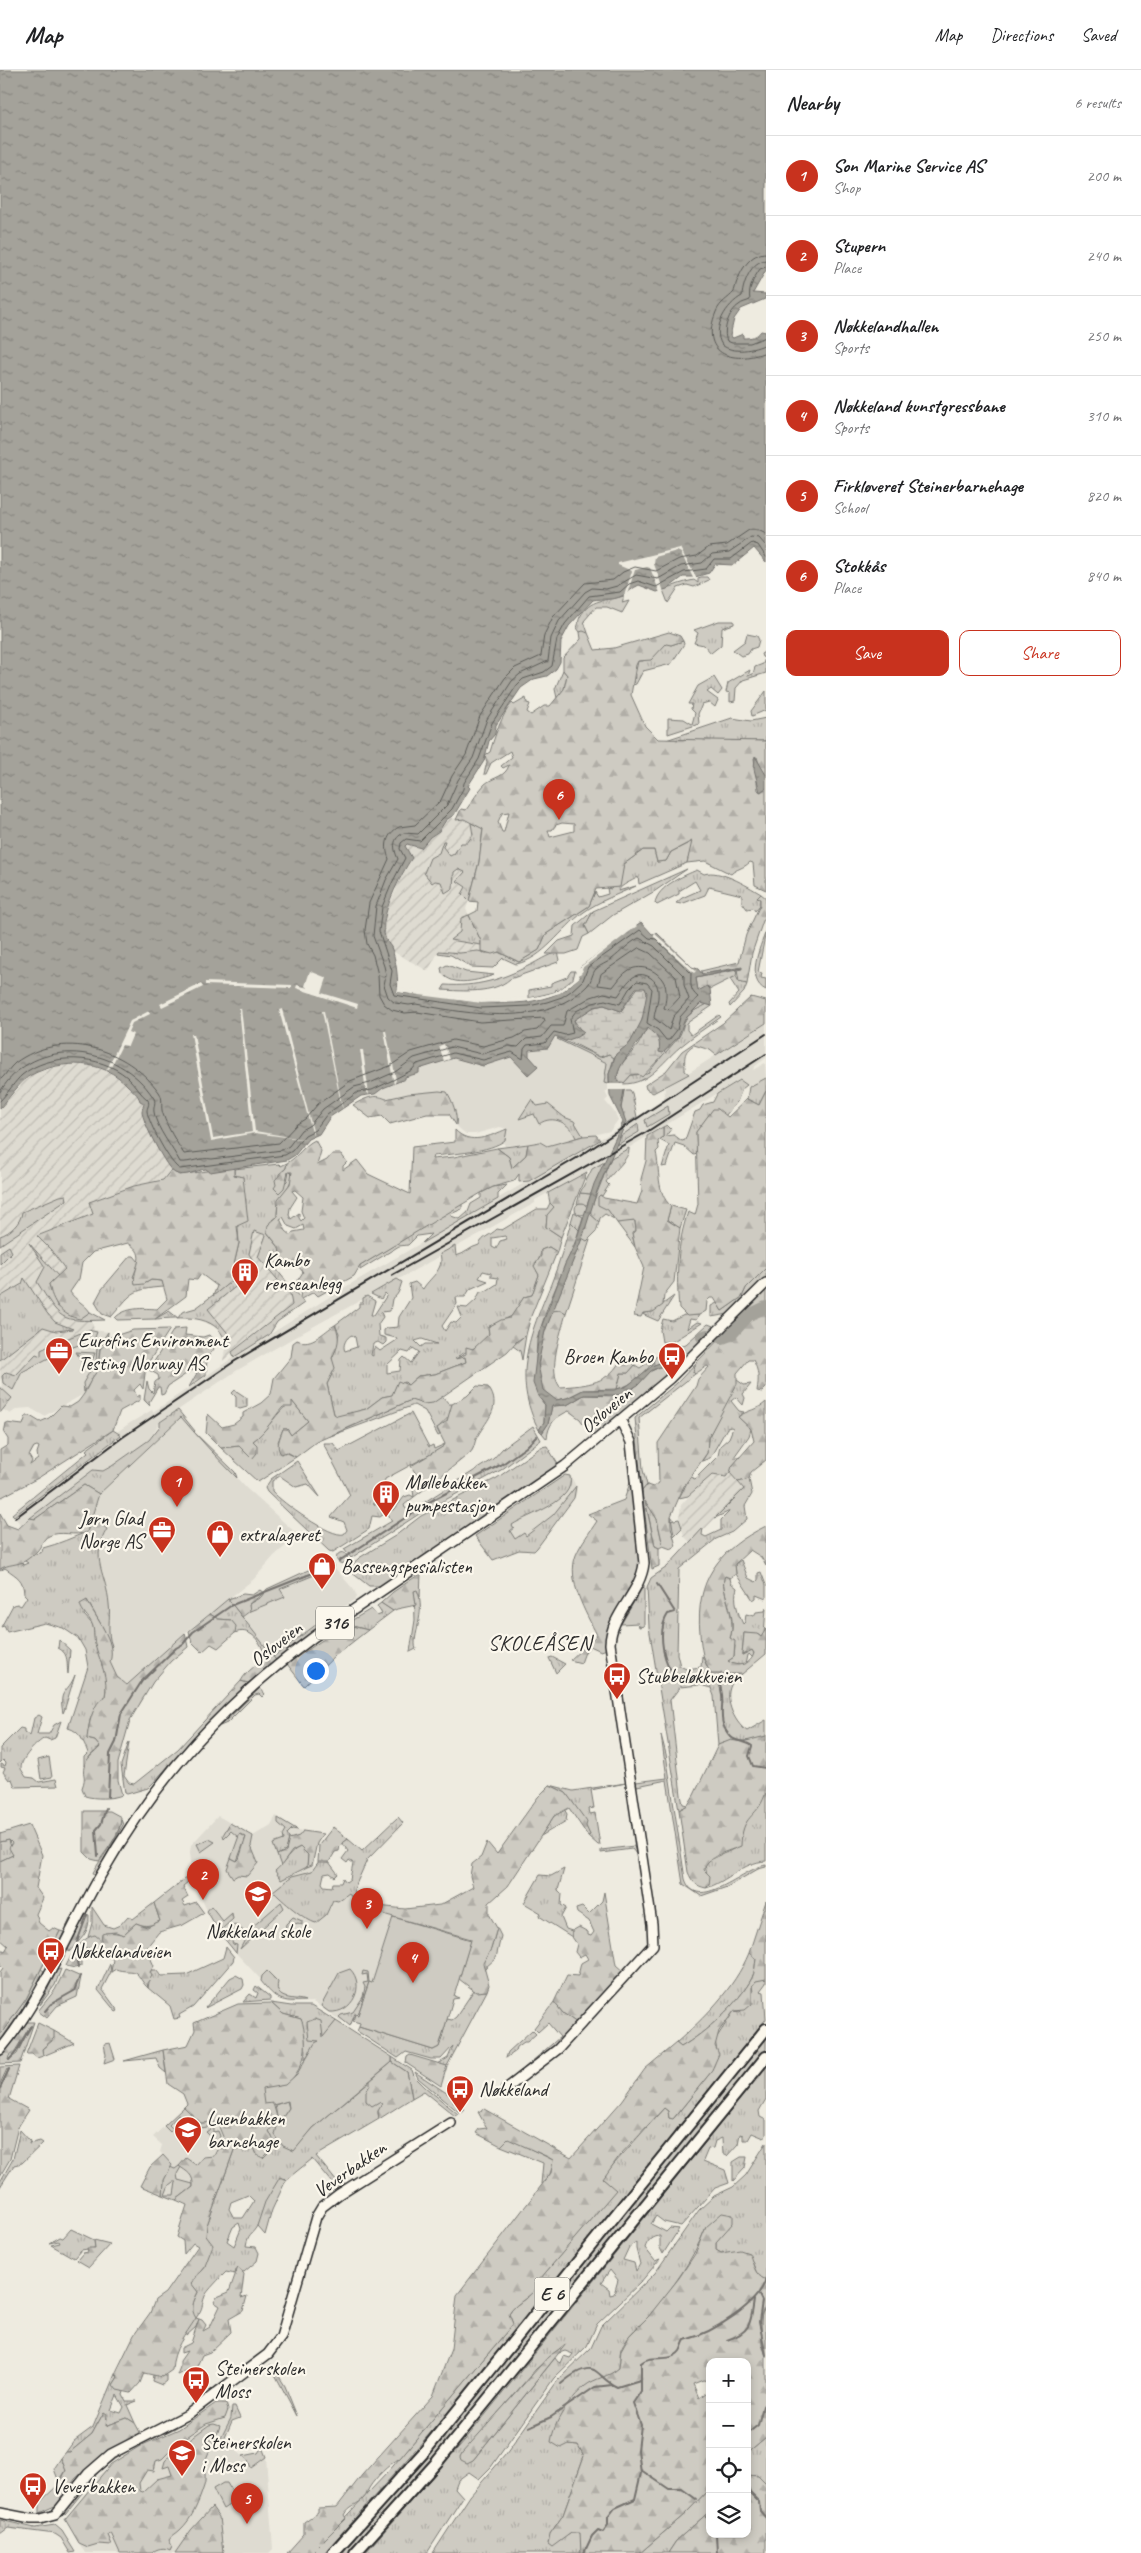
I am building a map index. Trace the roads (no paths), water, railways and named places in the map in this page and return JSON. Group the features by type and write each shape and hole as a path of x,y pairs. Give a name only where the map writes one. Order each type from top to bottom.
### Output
{"highway":[{"name":"E 6","path":"333,2553 424,2452 766,2030"},
{"name":"E 6","path":"356,2553 437,2462 766,2057"}],"street":[{"name":"Osloveien","path":"0,2050 28,2011 100,1874 136,1818 179,1760 234,1701 277,1664 315,1636 565,1466 669,1379 766,1283"},
{"path":"506,2089 558,2049 653,1945 652,1924 610,1642 614,1626 639,1580 644,1563 631,1442 621,1421"},
{"name":"Veverbakken","path":"0,2513 40,2520 55,2515 88,2474 111,2454 187,2415 268,2354 281,2337 312,2226 322,2207 339,2194 451,2123"}],"water":[{"path":"0,70 766,70 766,270 753,293 766,294 765,299 741,309 734,319 730,336 733,338 743,334 743,338 749,338 756,336 761,331 766,332 766,562 754,548 733,565 715,564 709,573 695,577 683,577 667,589 657,592 639,585 618,598 593,600 569,626 561,641 560,662 556,669 547,676 534,679 521,688 496,725 495,734 489,741 484,761 468,786 470,788 454,815 446,820 439,831 430,837 421,848 407,844 405,846 412,858 392,896 385,918 385,937 391,947 396,963 397,992 410,994 410,991 446,998 505,1003 542,999 567,988 580,977 578,974 583,971 580,967 641,922 652,934 657,933 692,967 698,969 702,974 742,968 696,978 698,991 707,986 710,989 712,1006 701,1003 685,1019 678,1037 663,1053 659,1052 658,1038 647,1028 621,1065 617,1078 624,1090 621,1108 626,1122 597,1191 583,1236 545,1331 538,1364 543,1390 556,1400 567,1398 583,1390 614,1390 627,1386 652,1366 672,1358 673,1361 651,1371 638,1385 621,1395 584,1395 567,1405 552,1406 548,1424 542,1433 539,1430 544,1422 545,1405 538,1396 533,1383 539,1333 565,1264 574,1247 594,1184 623,1122 610,1096 609,1074 616,1054 630,1043 642,1020 647,993 645,988 636,988 621,1011 604,1005 594,1007 574,1020 576,1026 584,1032 577,1037 565,1041 555,1036 548,1048 529,1050 529,1056 538,1066 528,1075 511,1057 483,1066 454,1058 419,1069 419,1073 405,1077 405,1079 383,1088 375,1094 361,1096 330,1117 319,1134 308,1139 295,1155 287,1160 210,1172 206,1169 187,1174 175,1173 166,1163 150,1134 142,1111 144,1103 118,1077 95,1066 69,1064 56,1066 31,1075 19,1085 0,1108"},
{"path":"755,756 766,775 766,788 760,792 754,769"}],"waterway":[{"path":"723,1338 731,1335 749,1315 766,1307"},
{"path":"702,1337 707,1335"},
{"path":"339,1561 431,1501 504,1463 526,1447 537,1436"},
{"path":"108,1797 110,1754 116,1742 121,1714 142,1681 176,1648 183,1644 193,1632 232,1605 333,1565"},
{"path":"657,1584 675,1612 668,1614 662,1638 665,1657 673,1673 679,1678 718,1681 722,1696 723,1724 726,1730 733,1739 752,1746 749,1756 753,1766 766,1768"},
{"path":"98,1856 96,1830 101,1824 106,1808"},
{"path":"77,1942 87,1915"},
{"path":"76,1953 78,1968"},
{"path":"45,2011 51,2004 74,1991 80,1976"},
{"path":"9,2060 16,2052 31,2026"},
{"path":"0,2088 9,2069"},
{"path":"584,2553 592,2536 598,2530 603,2532 608,2525 608,2517 615,2508 635,2499 641,2473 638,2450 641,2425 633,2403 641,2391 641,2363 645,2360 676,2355 685,2340 721,2324 745,2307 755,2298 766,2278"},
{"path":"759,2295 762,2301 759,2322 766,2355"},
{"path":"727,2340 741,2334 748,2326 754,2300"},
{"path":"561,2384 576,2373 586,2369 594,2370 617,2387 640,2380"},
{"path":"529,2427 551,2417 595,2387 612,2385"},
{"path":"751,2431 758,2425 763,2406 766,2403"},
{"path":"641,2470 669,2489 682,2489 696,2499"},
{"path":"750,2493 759,2502 760,2511 766,2518"},
{"path":"716,2538 717,2553"}],"railway":[{"path":"15,1518 123,1437 235,1361 580,1156 766,1034"},
{"path":"392,1275 645,1133 766,1054"}],"place":[{"name":"Stokkås","path":"559,820"},
{"name":"Kambo renseanlegg","path":"245,1296"},
{"name":"Eurofins Environment Testing Norway AS","path":"59,1375"},
{"name":"Broen Kambo","path":"672,1380"},
{"name":"Son Marine Service AS","path":"177,1507"},
{"name":"Møllebakken pumpestasjon","path":"386,1518"},
{"name":"Jørn Glad Norge AS","path":"162,1554"},
{"name":"extralageret","path":"220,1558"},
{"name":"Bassengspesialisten","path":"322,1590"},
{"name":"Stubbeløkkveien","path":"617,1700"},
{"name":"Stupern","path":"203,1900"},
{"name":"Nøkkeland skole","path":"258,1918"},
{"name":"Nøkkelandhallen","path":"367,1929"},
{"name":"Nøkkelandveien","path":"51,1975"},
{"name":"Nøkkeland kunstgressbane","path":"413,1983"},
{"name":"Nøkkeland","path":"460,2113"},
{"name":"Luenbakken barnehage","path":"188,2154"},
{"name":"Steinerskolen Moss","path":"196,2404"},
{"name":"Steinerskolen i Moss","path":"182,2477"},
{"name":"Veverbakken","path":"33,2510"},
{"name":"Firkløveret Steinerbarnehage","path":"247,2524"}],"district":[{"name":"SKOLEÅSEN","path":"540,1643"}]}
